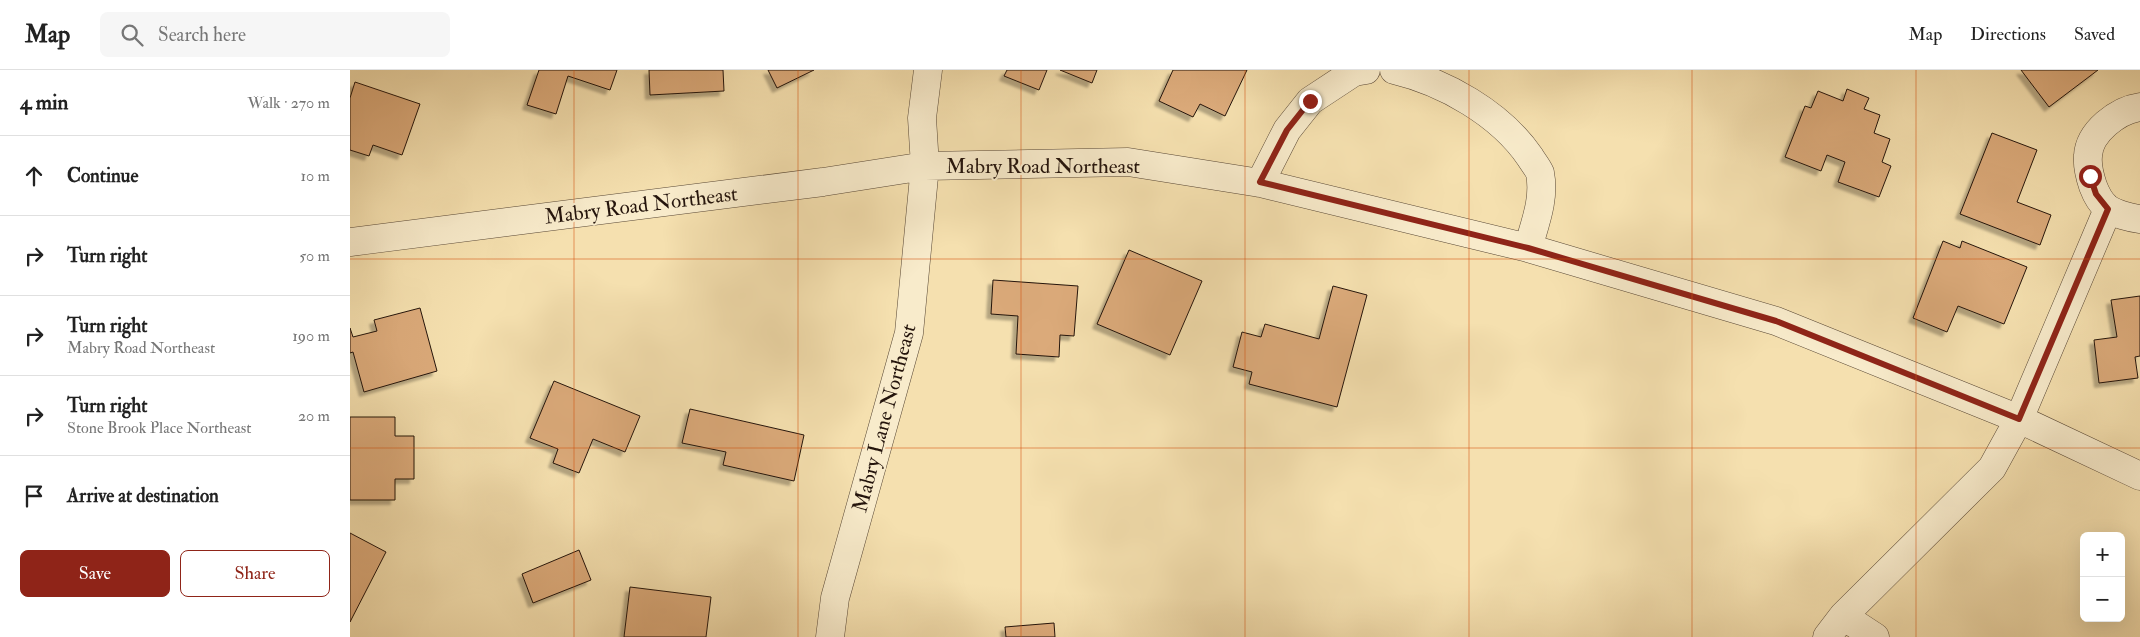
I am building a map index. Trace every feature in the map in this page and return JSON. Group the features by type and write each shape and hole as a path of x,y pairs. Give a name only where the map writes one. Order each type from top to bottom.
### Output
{"street":[{"name":"Mabry Lane Northeast","path":"830,637 835,598 910,333 925,166 922,118 928,70"},
{"path":"1260,182 1287,130 1310,101 1354,72 1366,70"},
{"path":"1394,70 1416,75 1456,95 1492,118 1522,145 1540,172 1541,206 1528,248"},
{"path":"2140,107 2128,109 2112,119 2097,133 2087,154 2090,176 2096,194 2108,209 2140,220"},
{"name":"Mabry Road Northeast","path":"350,242 823,182 925,166 1128,162 1260,182 1528,248 1776,321 2019,419 2140,476"},
{"path":"1827,637 1844,616 1992,468 2019,419 2108,209"},
{"path":"1844,616 1875,637"}],"building":[{"path":"539,70 617,70 610,90 568,76 556,114 527,105"},
{"path":"649,70 723,70 724,91 650,95"},
{"path":"768,70 814,70 777,88"},
{"path":"1007,70 1047,70 1039,90 1004,76"},
{"path":"1060,70 1097,70 1092,83"},
{"path":"1173,70 1247,70 1225,116 1200,104 1193,117 1159,101"},
{"path":"2021,70 2098,70 2049,107"},
{"path":"355,82 420,104 402,155 373,145 369,156 350,150 350,98"},
{"path":"1847,89 1869,98 1864,109 1880,115 1874,133 1890,139 1882,162 1891,166 1879,197 1838,182 1845,162 1827,155 1821,171 1785,157 1805,106 1811,108 1818,91 1843,101"},
{"path":"1992,133 2037,150 2017,202 2051,215 2040,245 1960,214"},
{"path":"1943,241 1960,248 1962,241 2027,267 2004,324 1958,306 1947,332 1913,318"},
{"path":"1129,250 1202,281 1170,355 1097,324"},
{"path":"993,280 1078,286 1074,336 1060,335 1059,357 1016,354 1018,316 991,314"},
{"path":"1333,286 1367,295 1337,407 1249,384 1252,372 1233,367 1242,332 1261,337 1265,324 1319,339"},
{"path":"2140,296 2140,356 2135,357 2138,378 2099,383 2094,340 2117,337 2111,300"},
{"path":"420,308 437,371 364,392 353,352 350,353 350,328 353,337 377,331 374,320"},
{"path":"554,381 640,416 625,452 593,439 579,473 553,463 558,449 530,438"},
{"path":"690,409 804,435 794,481 723,465 726,452 682,443"},
{"path":"350,417 395,417 395,436 414,436 414,479 395,479 395,500 350,500"},
{"path":"350,533 386,552 350,622"},
{"path":"579,550 591,580 533,603 522,574"},
{"path":"630,587 711,597 706,637 624,637"},
{"path":"1054,623 1055,637 1006,637 1005,627"}],"route":[{"path":"1310,101 1287,130 1260,182 1528,248 1776,321 2019,419 2108,209 2096,194 2090,176"}]}
